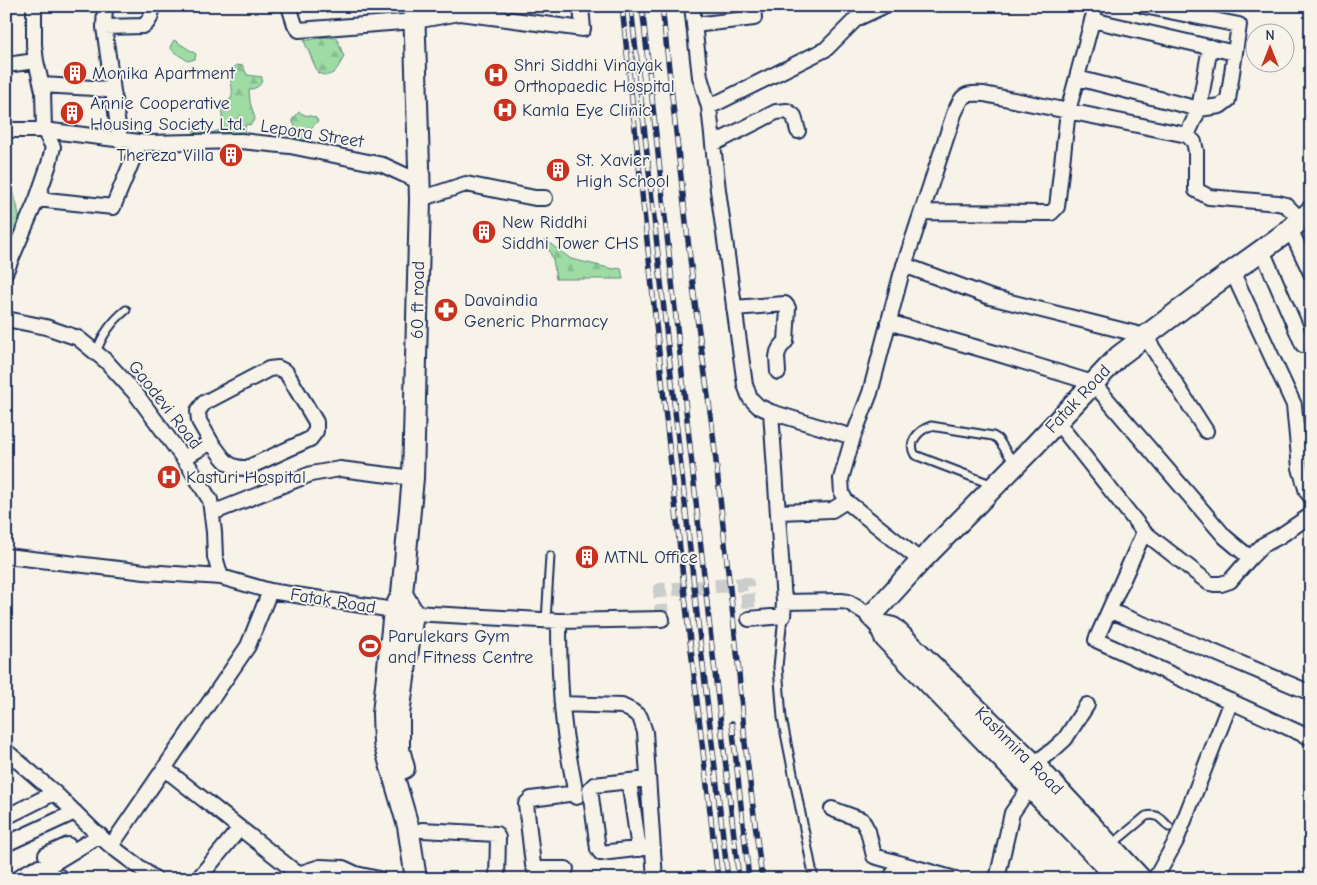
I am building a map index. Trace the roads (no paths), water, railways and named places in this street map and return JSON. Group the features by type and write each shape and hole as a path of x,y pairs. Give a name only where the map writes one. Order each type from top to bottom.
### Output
{"main road":[{"name":"60 ft road","path":"410,810 393,751 400,714 403,606 413,478 420,190 414,14"},
{"name":"Fatak Road","path":"882,627 921,562 1119,356 1301,220"},
{"name":"Kashmira Road","path":"882,627 1034,764 1141,879"},
{"name":"Kashmira Road","path":"882,627 1030,788 1119,879"},
{"path":"410,810 422,830 428,879"},
{"path":"410,810 408,826 416,879"}],"street":[{"path":"6,271 37,199 53,147 44,130 43,91 34,45 34,6"},
{"path":"105,6 104,28 120,140"},
{"path":"104,28 143,26 152,13 152,6"},
{"path":"288,6 295,25 299,30 414,14 460,13 583,29 581,6"},
{"path":"692,6 700,77 709,107 718,190 745,385 750,398 758,406 771,412 853,437"},
{"path":"694,25 754,18 753,6"},
{"path":"709,107 826,49 856,19 884,6"},
{"path":"922,212 1051,213 1057,206 1068,111 1096,6"},
{"path":"1077,78 1199,110 1220,106 1228,100 1240,25 1144,6"},
{"path":"1092,20 1235,53"},
{"path":"1186,135 1199,110 1210,47"},
{"path":"6,65 36,61"},
{"path":"42,85 114,91"},
{"path":"921,562 846,502 842,494 841,479 853,437 870,393 904,265 961,98 969,93 984,94 1186,135 1194,142 1196,151 1196,190 1209,197 1278,202 1286,205 1301,220 1311,273"},
{"path":"713,144 776,112 786,111 794,116 798,130"},
{"name":"Lepora Street","path":"6,130 44,130 140,142 198,143 241,141 290,146 383,165 420,190"},
{"path":"37,199 114,207 140,142"},
{"path":"420,190 466,184 535,198 544,198"},
{"path":"1262,250 1303,345"},
{"path":"904,265 990,297 1145,336 1206,431"},
{"path":"1232,272 1294,406 1300,468 1307,492 1311,497"},
{"path":"734,308 785,304 788,308 786,341 780,348 777,357 778,372"},
{"name":"Gaodevi Road","path":"6,319 46,327 78,338 106,361 136,394 190,466 210,500 215,558 221,578"},
{"path":"888,322 995,352 1093,383 1225,537 1250,558"},
{"path":"278,368 286,372 316,422 316,431 310,439 247,468 236,468 227,463 211,442 199,422 198,411 204,403 269,369 278,368"},
{"path":"749,619 783,616 784,602 771,412"},
{"path":"1057,422 1144,532 1209,583 1230,581 1264,545 1311,515"},
{"path":"184,458 211,442"},
{"path":"212,513 311,474 340,469 413,478"},
{"path":"778,512 832,510 846,502"},
{"path":"1144,532 1096,640 1311,738"},
{"name":"Fatak Road","path":"6,556 145,572 221,578 270,591 553,621 662,619"},
{"path":"111,846 248,646 270,591"},
{"path":"784,602 848,602 882,627"},
{"path":"1110,611 1311,693"},
{"path":"553,621 559,654 565,733 576,795 531,799 526,804 535,870 566,869"},
{"path":"1155,879 1176,841 1230,701"},
{"path":"562,704 622,706 640,718 645,732 648,779 646,848"},
{"path":"1034,764 1066,739 1087,705"},
{"path":"6,751 96,833 149,877"},
{"path":"165,769 298,874 320,868 343,868 356,874 379,879"},
{"path":"646,848 602,853 598,849 590,789 594,785 648,779"},
{"path":"629,781 655,879"},
{"path":"997,879 1012,812 1030,788"},
{"path":"6,817 54,793"},
{"path":"832,809 862,820 868,831 874,856 955,879"},
{"path":"6,844 75,812"},
{"path":"198,879 240,828"},
{"path":"422,830 496,834 498,838 497,879"},
{"path":"20,879 22,875 35,868 52,871 52,864 96,833"}],"lane":[{"path":"96,352 100,340 114,319 126,310"},
{"path":"995,486 915,455 912,448 915,437 925,428 931,426 992,436 998,439 1015,466"},
{"path":"550,556 553,621"},
{"path":"783,616 778,666 782,718 814,879"},
{"path":"1110,846 1146,816 1152,814 1169,827"}],"tunnel":[{"path":"662,619 660,590 747,584 749,619"}],"railway":[{"path":"622,6 688,624 718,879"},
{"path":"631,6 698,623 728,879"},
{"path":"642,6 739,879"},
{"path":"662,6 695,303 712,425 745,743 762,879"},
{"path":"732,723 749,879"}],"place":[{"name":"Monika Apartment","path":"75,73"},
{"name":"Shri Siddhi Vinayak Orthopaedic Hospital","path":"496,75"},
{"name":"Kamla Eye Clinic","path":"505,110"},
{"name":"Annie Cooperative Housing Society Ltd.","path":"72,113"},
{"name":"Thereza Villa","path":"231,155"},
{"name":"St. Xavier High School","path":"558,170"},
{"name":"New Riddhi Siddhi Tower CHS","path":"484,232"},
{"name":"Davaindia Generic Pharmacy","path":"446,310"},
{"name":"Kasturi Hospital","path":"169,477"},
{"name":"MTNL Office","path":"587,557"},
{"name":"Parulekars Gym and Fitness Centre","path":"370,646"}]}
